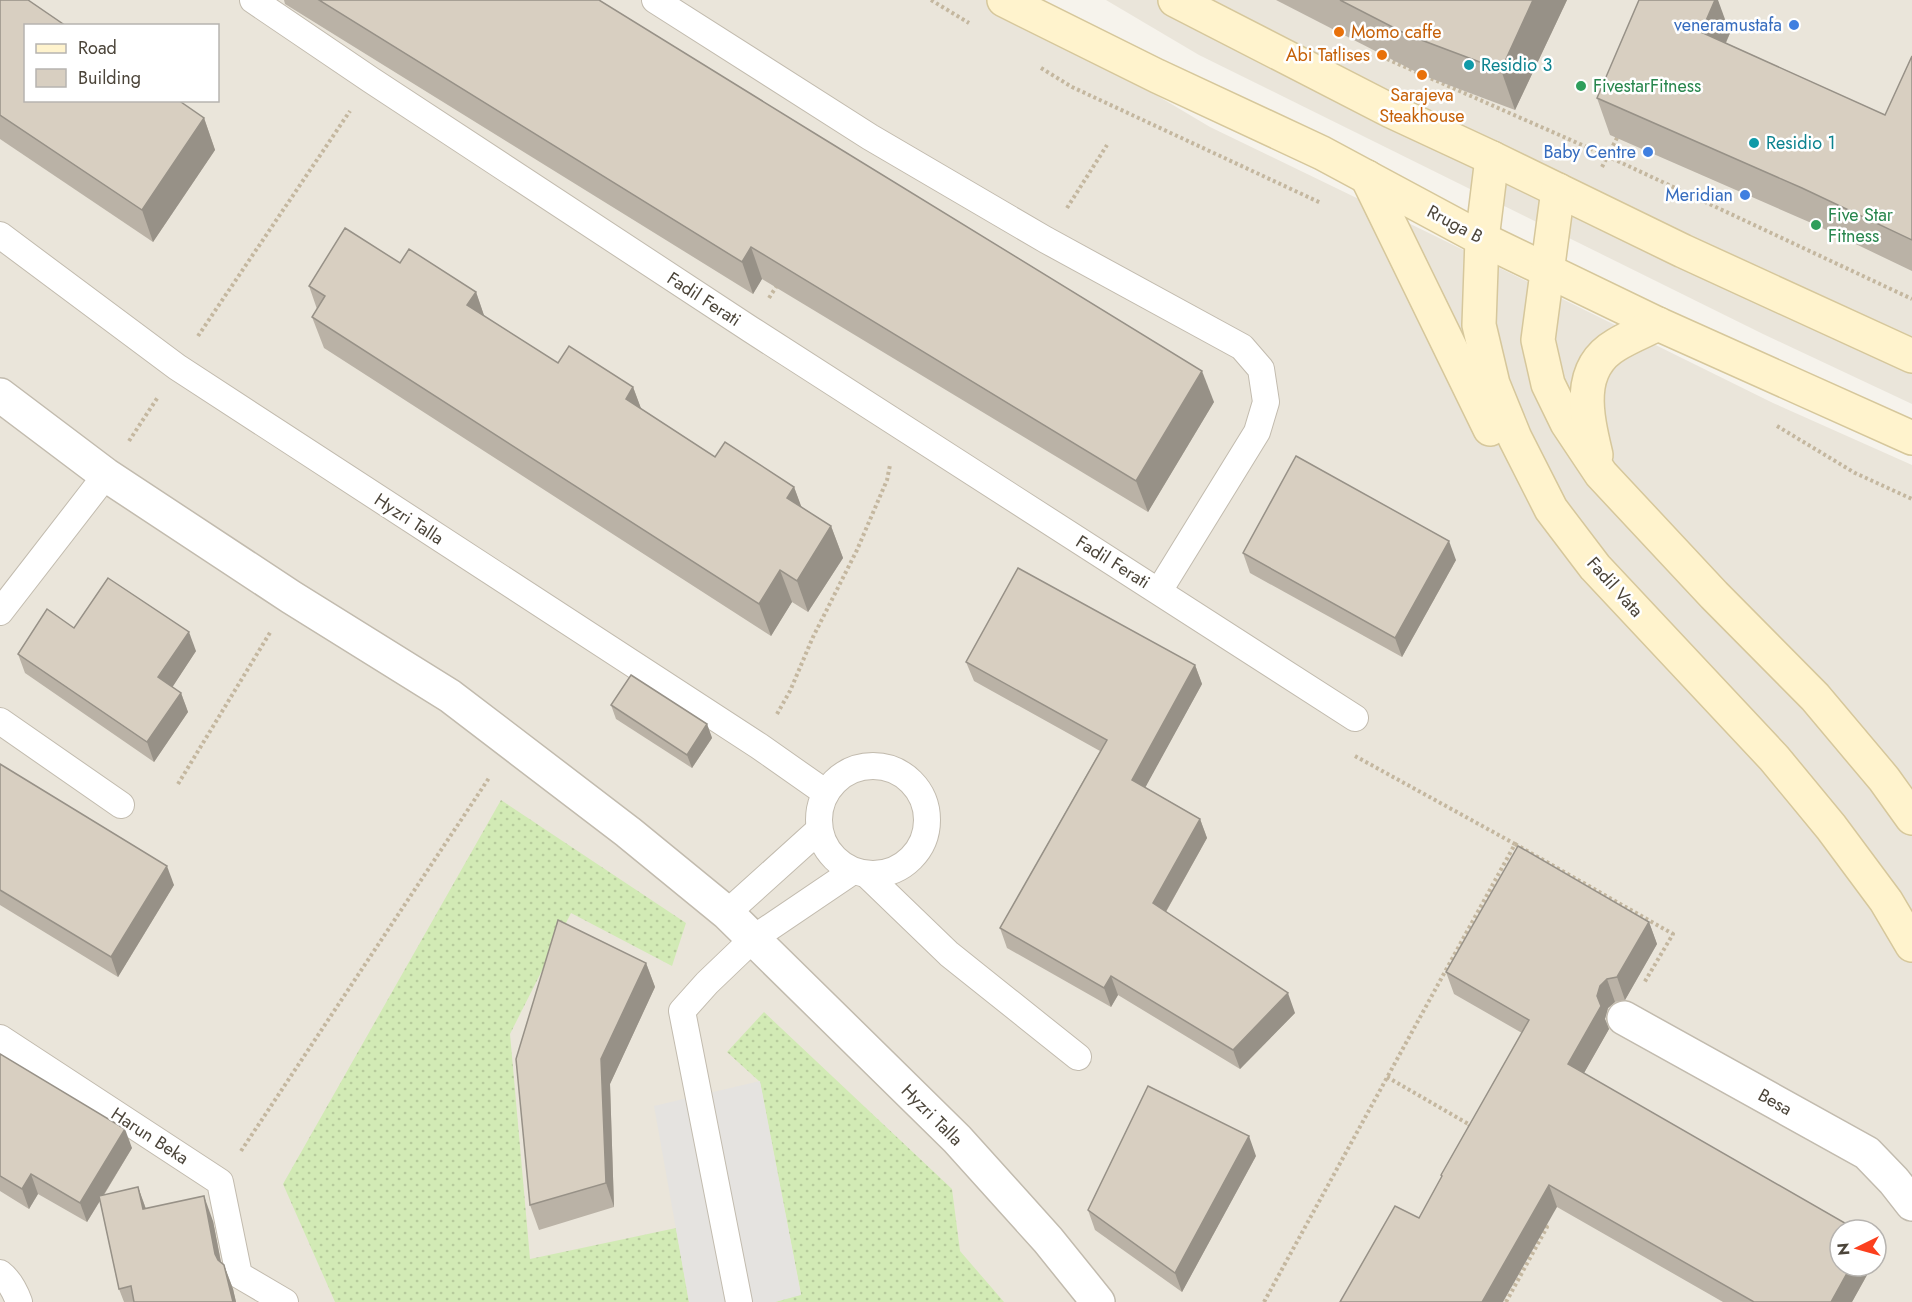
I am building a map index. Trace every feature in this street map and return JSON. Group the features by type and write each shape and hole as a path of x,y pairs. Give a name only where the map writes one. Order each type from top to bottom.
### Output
{"main road":[{"name":"Rruga B","path":"1004,0 1157,76 1322,153 1482,239 1658,324 1912,438"},
{"path":"1175,0 1391,111 1683,251 1912,356"},
{"name":"Fadil Vata","path":"1492,158 1482,239 1479,325 1493,384 1515,438 1551,509 1595,567 1774,758 1832,827 1886,901 1912,945"},
{"path":"1367,177 1498,447 1551,509"},
{"path":"1571,196 1547,269 1538,340 1548,384 1567,423 1601,474 1714,595 1815,696 1884,779 1912,819"},
{"path":"1601,474 1588,421 1586,388 1596,362 1614,346 1658,324"}],"street":[{"name":"Hyzri Talla","path":"0,395 106,475 291,597 450,696 628,832 727,913 957,1139 1048,1240 1098,1302"},
{"name":"Besa","path":"1624,1018 1867,1153 1912,1204"}],"lane":[{"name":"Fadil Ferati","path":"253,0 750,329 1355,718"},
{"name":"Fadil Ferati","path":"655,0 870,137 1046,240 1242,347 1261,369 1266,402 1257,432 1159,591"},
{"name":"Hyzri Talla","path":"0,235 177,367 759,746 826,793"},
{"path":"0,612 106,475"},
{"path":"0,721 121,806"},
{"path":"870,766 887,768 904,776 916,788 925,804 927,822 923,840 915,855 901,867 884,874 860,872 840,864 824,843 819,830 819,811 826,793 838,779 852,770 870,766"},
{"path":"727,913 819,830"},
{"path":"739,1302 682,1011 707,983 754,938 860,872"},
{"path":"860,872 949,954 1078,1056"},
{"name":"Harun Beka","path":"0,1038 220,1182 239,1275 285,1302"},
{"path":"0,1273 11,1286 19,1302"}],"path":[{"path":"1406,68 1607,156 1912,299"},
{"path":"106,475 371,80"},
{"path":"1571,196 1607,156 1623,125"},
{"path":"1046,240 1107,146"},
{"path":"750,329 781,278"},
{"path":"759,746 790,690 813,637 857,550 887,480 899,426"},
{"path":"178,784 275,626"},
{"path":"1355,718 1337,746 1673,934 1624,1018"},
{"path":"243,1148 494,769"},
{"path":"1264,1302 1515,844"},
{"path":"1387,1077 1470,1125 1464,1135"},
{"path":"1506,1302 1547,1227 1537,1221"}],"shaded area":[{"path":"0,0 996,0 1210,127 1773,403 1912,465 1912,1302 0,1302"},
{"path":"1106,0 1912,0 1912,404 1763,334 1199,55"},
{"path":"760,1081 801,1295 775,1302 689,1302 654,1106"}],"green space":[{"path":"501,800 686,923 672,966 571,913 510,1034 530,1259 676,1228 689,1302 335,1302 283,1184"},
{"path":"764,1012 952,1189 960,1251 1004,1302 775,1302 801,1294 760,1082 727,1052"}],"building":[{"path":"0,0 28,0 63,24 24,24 24,102 181,102 204,118 142,210 0,115"},
{"path":"319,0 599,0 1202,371 1136,481 751,247 742,262"},
{"path":"1340,0 1533,0 1501,70 1408,35"},
{"name":"Residio 1","path":"1639,0 1715,0 1701,32 1885,115 1912,56 1912,240 1802,188 1597,98"},
{"path":"345,228 400,263 409,249 476,292 467,305 558,363 569,346 633,387 626,399 715,457 725,442 794,487 787,498 831,526 797,581 780,570 759,604 312,317 325,296 309,286"},
{"path":"1296,456 1449,541 1395,638 1243,553"},
{"path":"1018,568 1195,665 1132,780 1200,819 1153,903 1288,993 1233,1050 1111,976 1104,988 1000,928 1107,740 966,662"},
{"path":"108,578 189,632 158,677 181,693 147,742 18,654 47,609 74,628"},
{"path":"631,675 707,724 687,755 611,705"},
{"path":"0,764 167,866 111,957 0,890"},
{"path":"1518,846 1649,922 1617,977 1607,979 1600,986 1597,996 1601,1006 1568,1064 1836,1218 1828,1218 1828,1278 1844,1278 1831,1302 1754,1302 1549,1185 1482,1302 1340,1302 1395,1206 1419,1218 1529,1020 1446,972"},
{"path":"558,920 646,963 601,1059 606,1183 530,1205 516,1059"},
{"path":"0,1054 125,1129 80,1203 31,1174 22,1189 0,1176"},
{"path":"1148,1086 1249,1136 1175,1273 1088,1210"},
{"path":"138,1187 143,1209 204,1196 215,1254 224,1265 233,1302 134,1302 131,1286 119,1289 99,1196"}],"place":[{"name":"veneramustafa","path":"1794,25"},
{"name":"Momo caffe","path":"1339,32"},
{"name":"Abi Tatlises","path":"1382,55"},
{"name":"Residio 3","path":"1469,65"},
{"name":"Sarajeva Steakhouse","path":"1422,75"},
{"name":"FivestarFitness","path":"1581,86"},
{"name":"Residio 1","path":"1754,143"},
{"name":"Baby Centre","path":"1648,152"},
{"name":"Meridian","path":"1745,195"},
{"name":"Five Star Fitness","path":"1816,225"}]}
